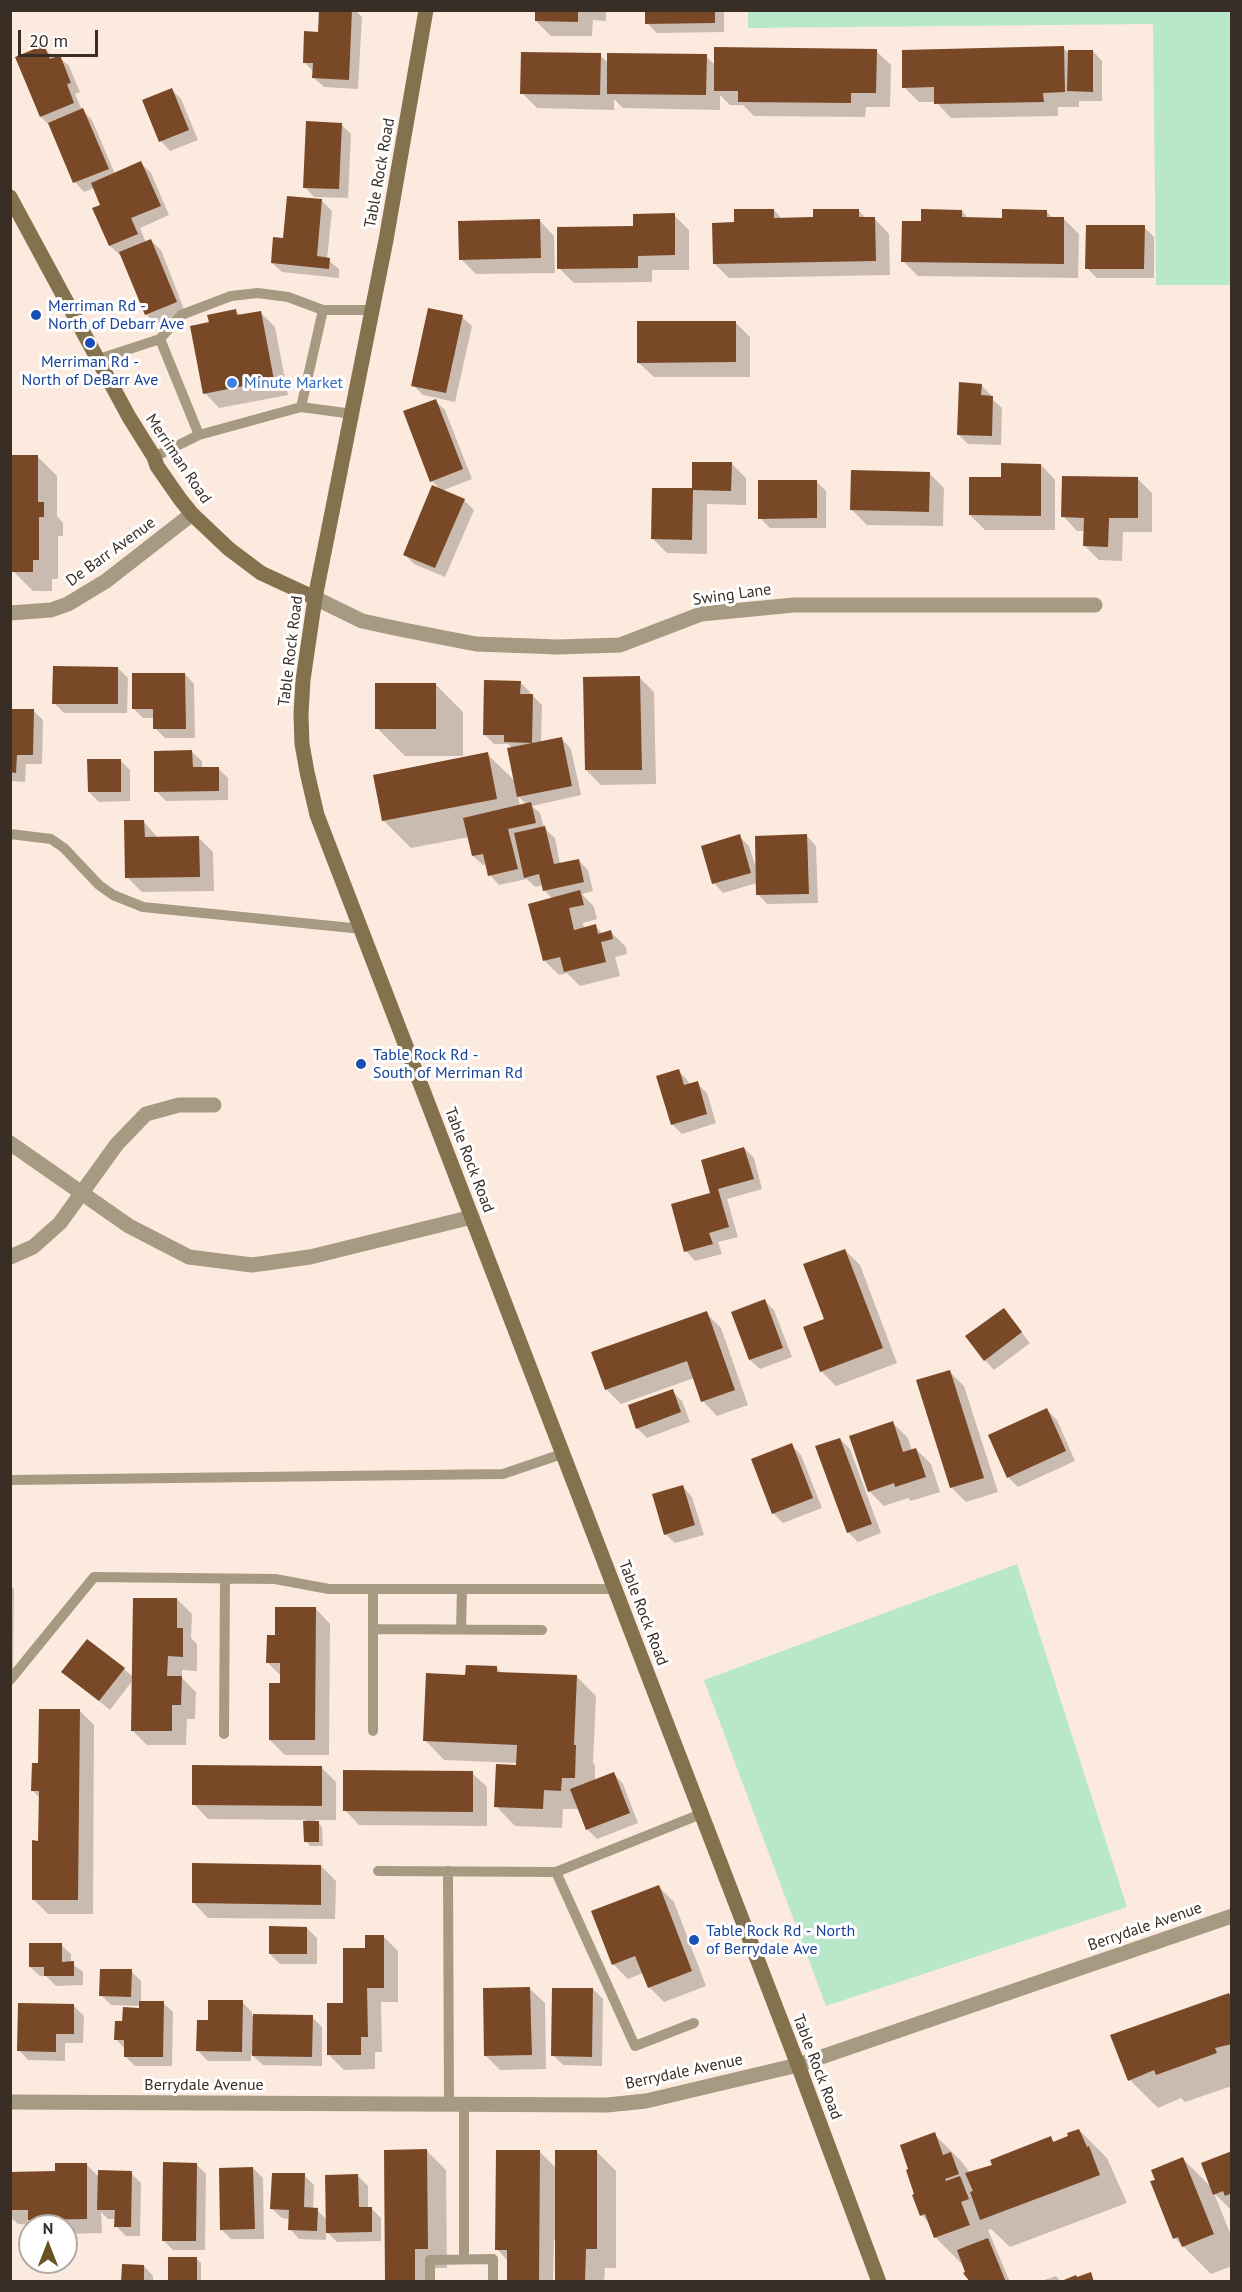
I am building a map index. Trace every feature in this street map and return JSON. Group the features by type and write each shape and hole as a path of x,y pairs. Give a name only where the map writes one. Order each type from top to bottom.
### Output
{"main road":[{"name":"Table Rock Road","path":"426,10 373,310 315,598 303,680 302,744 317,815 798,2065 879,2282"},
{"name":"Merriman Road","path":"10,197 142,440 192,514 229,549 261,573 315,598"}],"street":[{"name":"De Barr Avenue","path":"10,613 51,610 68,604 106,580 192,514"},
{"name":"Swing Lane","path":"315,598 362,621 404,630 476,644 558,648 620,645 701,614 783,606 1095,605"},
{"path":"10,1257 33,1247 60,1223 117,1144 146,1114 179,1105 214,1105"},
{"path":"10,1143 129,1226 189,1257 252,1265 310,1257 472,1217"},
{"name":"Berrydale Avenue","path":"10,2102 607,2105 646,2101 798,2065 1232,1916"}],"lane":[{"path":"99,359 160,339 181,315 231,296 258,293 288,297 323,310 373,310"},
{"path":"301,407 323,310"},
{"path":"160,339 199,435"},
{"path":"154,457 199,435 301,407 353,414"},
{"path":"10,834 51,839 64,848 99,885 113,895 143,907 362,929"},
{"path":"10,1480 503,1474 562,1454"},
{"path":"10,1680 94,1577 275,1580 329,1589 615,1589"},
{"path":"224,1734 225,1579"},
{"path":"373,1731 374,1589"},
{"path":"461,1629 462,1589"},
{"path":"373,1629 542,1630"},
{"path":"378,1871 556,1872 701,1814"},
{"path":"448,1871 464,2259"},
{"path":"556,1872 635,2046 694,2023"},
{"path":"430,2282 430,2260 464,2259 493,2259 493,2282"}],"green space":[{"path":"748,11 1231,11 1231,285 1156,285 1153,24 748,28"},
{"path":"1017,1564 1127,1907 826,2006 704,1680"}],"building":[{"path":"319,10 352,10 349,80 312,78 313,63 303,63 304,31 318,32"},
{"path":"535,10 578,10 578,22 535,21"},
{"path":"645,10 715,10 715,23 645,24"},
{"path":"44,45 50,59 60,55 71,83 67,84 74,103 40,117 15,57"},
{"path":"1064,46 1065,92 1043,93 1044,102 934,104 934,87 902,88 902,50"},
{"path":"714,47 877,49 876,93 851,93 851,103 738,102 738,91 714,91"},
{"path":"1068,50 1093,50 1093,92 1067,91"},
{"path":"521,52 601,53 600,95 520,94"},
{"path":"607,53 707,54 706,95 607,94"},
{"path":"172,88 189,130 159,142 142,100"},
{"path":"83,108 109,169 73,183 48,123"},
{"path":"306,121 342,123 339,189 303,188"},
{"path":"141,161 161,206 131,218 138,234 109,246 92,208 100,205 91,183"},
{"path":"287,196 322,199 317,256 330,258 329,269 271,263 273,237 283,238"},
{"path":"734,209 774,209 774,218 813,217 813,209 859,209 859,217 875,217 876,261 713,264 712,223 734,222"},
{"path":"921,209 962,210 962,217 1002,218 1002,209 1047,210 1047,217 1064,217 1064,264 901,262 902,221 921,221"},
{"path":"675,213 675,255 638,256 638,268 557,269 557,227 633,226 633,214"},
{"path":"540,219 541,258 459,260 458,221"},
{"path":"1086,225 1145,225 1144,269 1085,269"},
{"path":"151,239 177,302 145,315 119,252"},
{"path":"428,308 463,315 446,393 411,386"},
{"path":"236,309 237,315 261,311 274,380 203,394 190,326 209,322 207,315"},
{"path":"637,321 736,321 736,362 637,363"},
{"path":"959,382 982,384 981,395 993,396 992,436 957,435"},
{"path":"436,399 463,469 430,482 403,411"},
{"path":"10,455 38,455 38,502 44,502 44,517 39,517 39,560 33,560 33,572 12,572"},
{"path":"692,462 732,462 731,491 693,490 692,540 651,539 652,488 692,488"},
{"path":"1001,463 1041,464 1041,516 969,515 969,477 1001,477"},
{"path":"851,470 930,472 929,512 850,510"},
{"path":"1062,476 1138,477 1138,518 1109,518 1108,547 1083,546 1084,518 1061,517"},
{"path":"758,480 817,480 817,518 758,519"},
{"path":"432,485 465,499 435,568 403,555"},
{"path":"53,666 118,667 118,704 52,704"},
{"path":"132,673 185,673 186,729 153,729 153,709 132,709"},
{"path":"640,676 642,770 585,770 583,677"},
{"path":"484,680 521,681 520,694 533,694 532,743 504,742 504,735 483,735"},
{"path":"375,683 436,683 436,729 375,729"},
{"path":"10,709 34,709 33,755 17,755 16,773 10,772"},
{"path":"562,737 572,786 517,797 507,748"},
{"path":"192,750 193,767 219,767 219,791 154,792 154,751"},
{"path":"488,752 497,799 382,821 373,775"},
{"path":"87,759 121,759 121,792 88,792"},
{"path":"531,802 536,823 508,829 518,869 488,876 483,854 472,856 463,818"},
{"path":"124,820 144,820 145,837 199,836 200,877 125,878"},
{"path":"545,826 554,864 579,859 584,882 543,891 539,874 524,878 514,833"},
{"path":"740,834 751,873 712,884 701,846"},
{"path":"807,834 809,894 756,895 755,836"},
{"path":"580,890 584,905 569,908 574,930 596,924 598,934 611,930 613,939 601,942 606,962 564,972 560,957 543,961 528,904"},
{"path":"679,1069 684,1085 698,1081 707,1114 671,1125 656,1076"},
{"path":"744,1147 754,1179 718,1189 729,1227 709,1233 713,1244 684,1252 671,1204 710,1193 701,1160"},
{"path":"845,1249 883,1348 820,1372 803,1327 824,1319 803,1264"},
{"path":"765,1299 783,1348 749,1360 731,1312"},
{"path":"1004,1308 1022,1332 984,1361 965,1336"},
{"path":"707,1311 735,1390 701,1402 687,1361 605,1390 591,1352"},
{"path":"950,1370 984,1478 950,1488 916,1380"},
{"path":"673,1389 681,1412 636,1429 628,1405"},
{"path":"1047,1408 1066,1451 1007,1478 988,1435"},
{"path":"893,1421 903,1452 916,1448 926,1477 895,1487 894,1483 868,1492 849,1436"},
{"path":"840,1438 872,1524 847,1533 815,1446"},
{"path":"792,1443 813,1498 772,1514 751,1459"},
{"path":"683,1485 695,1525 664,1535 652,1494"},
{"path":"133,1598 177,1598 177,1628 183,1628 183,1657 168,1656 167,1676 182,1676 181,1705 172,1705 172,1731 131,1731"},
{"path":"275,1607 316,1607 315,1740 269,1740 269,1683 280,1683 280,1663 266,1663 267,1635 275,1635"},
{"path":"87,1639 125,1668 99,1701 61,1672"},
{"path":"466,1665 497,1666 497,1672 577,1675 575,1778 562,1778 561,1791 544,1790 543,1809 494,1807 496,1764 516,1765 517,1745 423,1741 426,1673 465,1675"},
{"path":"39,1709 80,1709 78,1900 32,1900 32,1840 38,1841 39,1791 31,1791 32,1763 38,1763"},
{"path":"192,1765 322,1766 322,1806 192,1805"},
{"path":"343,1770 473,1771 473,1812 343,1811"},
{"path":"614,1772 630,1813 586,1830 570,1789"},
{"path":"303,1821 319,1821 319,1842 304,1842"},
{"path":"192,1863 321,1865 321,1905 192,1903"},
{"path":"659,1885 692,1971 648,1988 635,1956 612,1965 591,1911"},
{"path":"269,1926 307,1927 307,1954 269,1954"},
{"path":"365,1935 384,1935 384,1988 367,1988 368,2037 361,2037 361,2055 327,2055 327,2003 343,2003 343,1948 365,1948"},
{"path":"29,1943 62,1943 62,1962 74,1961 74,1976 44,1976 44,1967 29,1967"},
{"path":"100,1969 132,1969 131,1997 99,1996"},
{"path":"530,1987 532,2055 484,2056 483,1988"},
{"path":"552,1988 593,1988 592,2057 551,2056"},
{"path":"1229,1993 1232,2000 1232,2044 1215,2048 1217,2053 1156,2075 1154,2070 1128,2081 1110,2035"},
{"path":"208,2000 243,2000 242,2052 196,2051 197,2020 208,2020"},
{"path":"139,2001 164,2001 163,2057 124,2057 124,2040 114,2040 115,2021 122,2021 123,2007 139,2008"},
{"path":"18,2003 74,2004 74,2034 56,2034 56,2052 17,2051"},
{"path":"253,2014 313,2015 312,2057 252,2056"},
{"path":"1079,2129 1087,2147 1089,2146 1100,2175 980,2220 970,2192 973,2191 965,2173 992,2165 990,2160 1051,2136 1053,2142"},
{"path":"935,2132 943,2155 951,2152 959,2174 945,2179 946,2181 960,2176 969,2199 961,2202 970,2225 934,2238 925,2214 920,2216 912,2195 914,2194 906,2170 908,2169 900,2145"},
{"path":"427,2149 428,2249 415,2249 415,2282 385,2282 384,2150"},
{"path":"496,2150 540,2150 539,2282 507,2282 507,2250 495,2250"},
{"path":"555,2150 597,2150 597,2249 586,2249 585,2282 555,2282"},
{"path":"1232,2151 1232,2193 1225,2196 1223,2191 1213,2195 1201,2163"},
{"path":"1183,2157 1214,2234 1182,2247 1178,2237 1173,2239 1150,2181 1155,2180 1151,2170"},
{"path":"163,2162 197,2163 196,2241 162,2241"},
{"path":"55,2163 87,2163 87,2219 78,2219 78,2214 28,2214 28,2210 10,2210 10,2172 55,2171"},
{"path":"253,2167 255,2229 220,2230 219,2168"},
{"path":"98,2170 132,2171 131,2227 114,2227 115,2210 97,2210"},
{"path":"272,2173 305,2173 304,2207 318,2208 317,2231 288,2230 289,2210 270,2209"},
{"path":"358,2174 359,2207 372,2207 372,2232 326,2233 325,2175"},
{"path":"988,2238 1006,2282 970,2282 963,2273 965,2272 957,2250"},
{"path":"168,2257 197,2257 197,2282 168,2282"},
{"path":"122,2264 144,2265 144,2282 121,2282"},
{"path":"1091,2272 1094,2282 1059,2282 1076,2275 1077,2277"}],"place":[{"name":"Merriman Rd - North of Debarr Ave","path":"36,315"},
{"name":"Merriman Rd - North of DeBarr Ave","path":"90,343"},
{"name":"Minute Market","path":"232,383"},
{"name":"Table Rock Rd - South of Merriman Rd","path":"361,1064"},
{"name":"Table Rock Rd - North of Berrydale Ave","path":"694,1940"}]}
